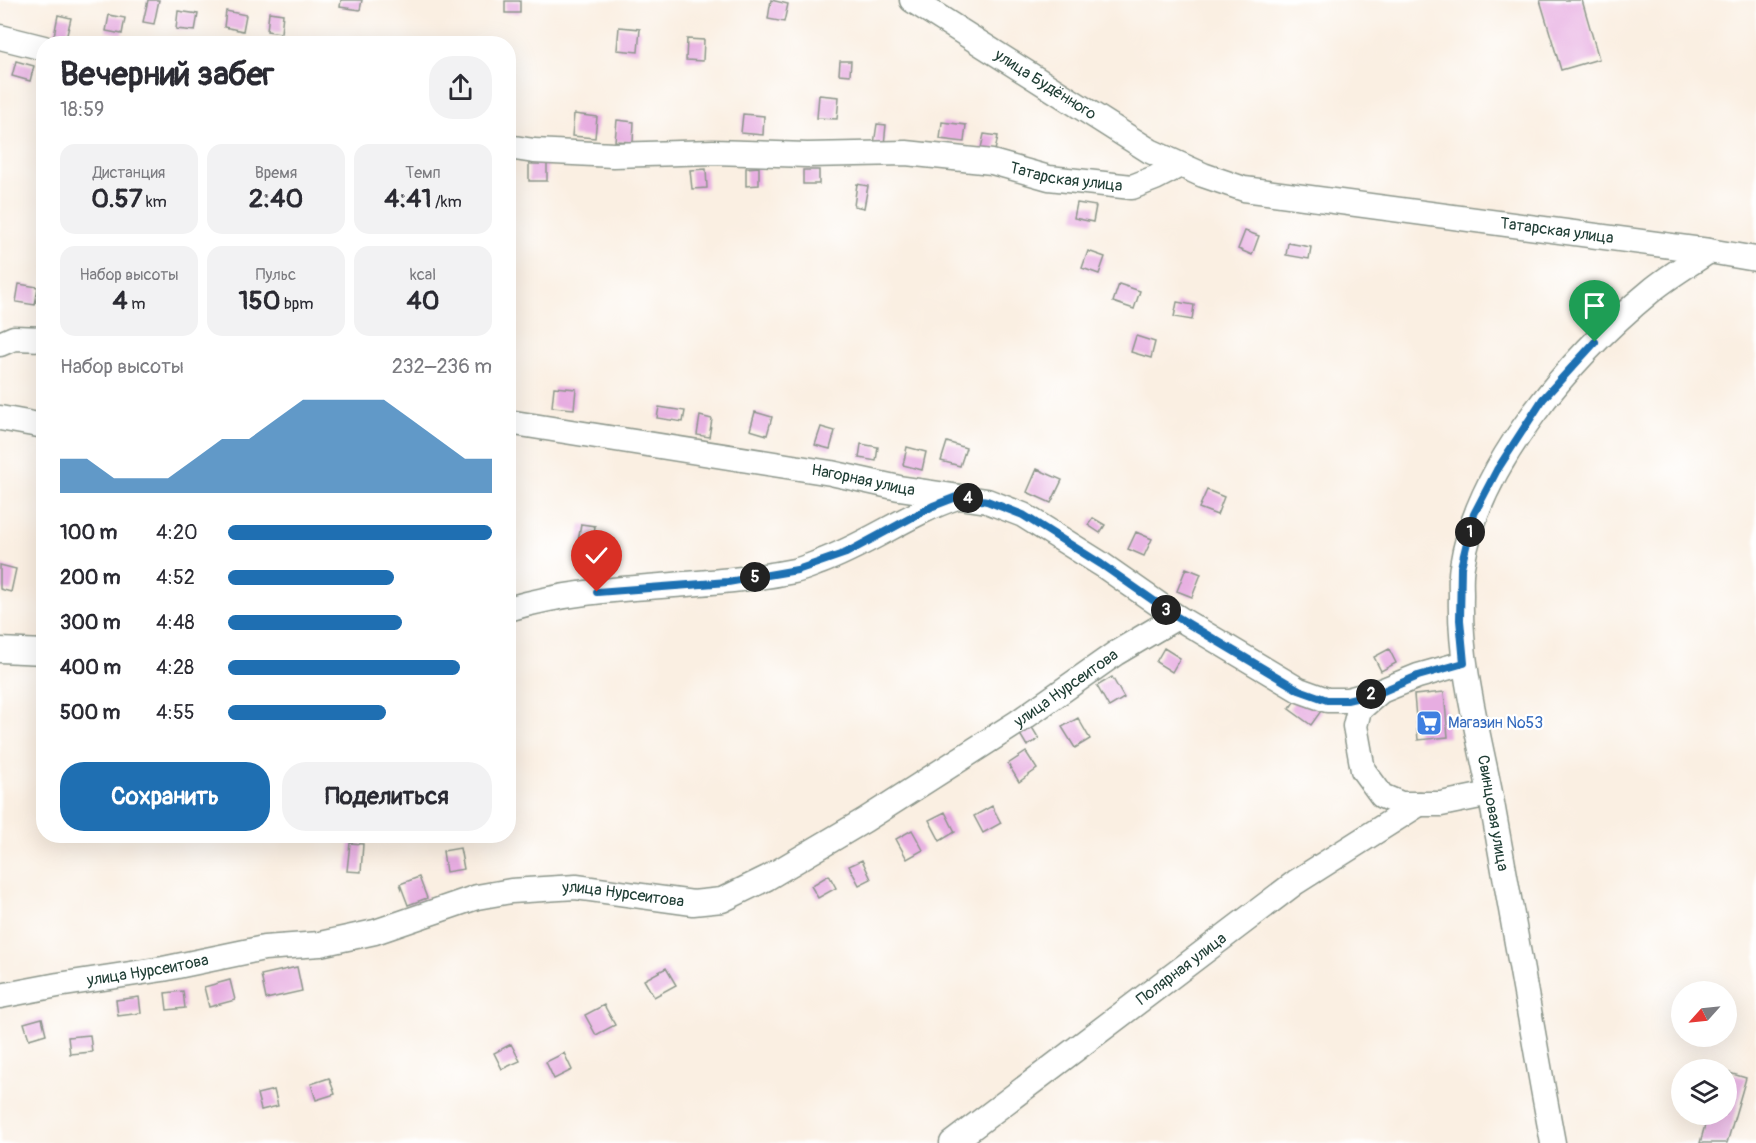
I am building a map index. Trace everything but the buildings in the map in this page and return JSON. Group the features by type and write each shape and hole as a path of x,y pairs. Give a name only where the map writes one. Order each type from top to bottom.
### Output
{"street":[{"name":"улица Будённого","path":"912,0 1150,151 1180,165"},
{"path":"0,38 36,46"},
{"name":"Татарская улица","path":"516,148 614,155 713,152 807,155 906,153 992,162 1049,178 1132,187 1180,165 1244,189 1709,251 1756,260"},
{"name":"Свинцовая улица","path":"1553,1143 1464,663 1460,620 1461,567 1474,514 1497,470 1543,399 1595,342 1652,290 1709,251"},
{"path":"0,344 14,338 36,339"},
{"path":"0,418 36,425"},
{"name":"Нагорная улица","path":"516,423 831,473 899,488 987,501 1023,515 1101,564 1177,617 1299,690 1327,700 1347,700 1381,692"},
{"path":"519,606 597,592 728,582 797,570 846,553 933,506 959,496"},
{"name":"улица Нурсеитова","path":"1,993 163,969 264,948 320,945 375,932 477,897 511,891 576,887 693,903 722,900 766,878 865,820 1018,722 1116,653 1177,617"},
{"path":"0,650 36,651"},
{"path":"1464,663 1418,676 1381,692 1359,710 1355,726 1364,770 1382,796 1401,804 1441,804 1490,794"},
{"name":"Полярная улица","path":"952,1143 1296,882 1419,804"}],"place":[{"name":"Магазин №53","path":"1429,723"}],"route":[{"path":"597,592 728,582 797,570 846,553 933,506 959,496 987,501 1023,515 1101,564 1177,617 1299,690 1327,700 1347,700 1381,692 1418,676 1464,663 1460,620 1461,567 1474,514 1497,470 1543,399 1595,342"}]}
